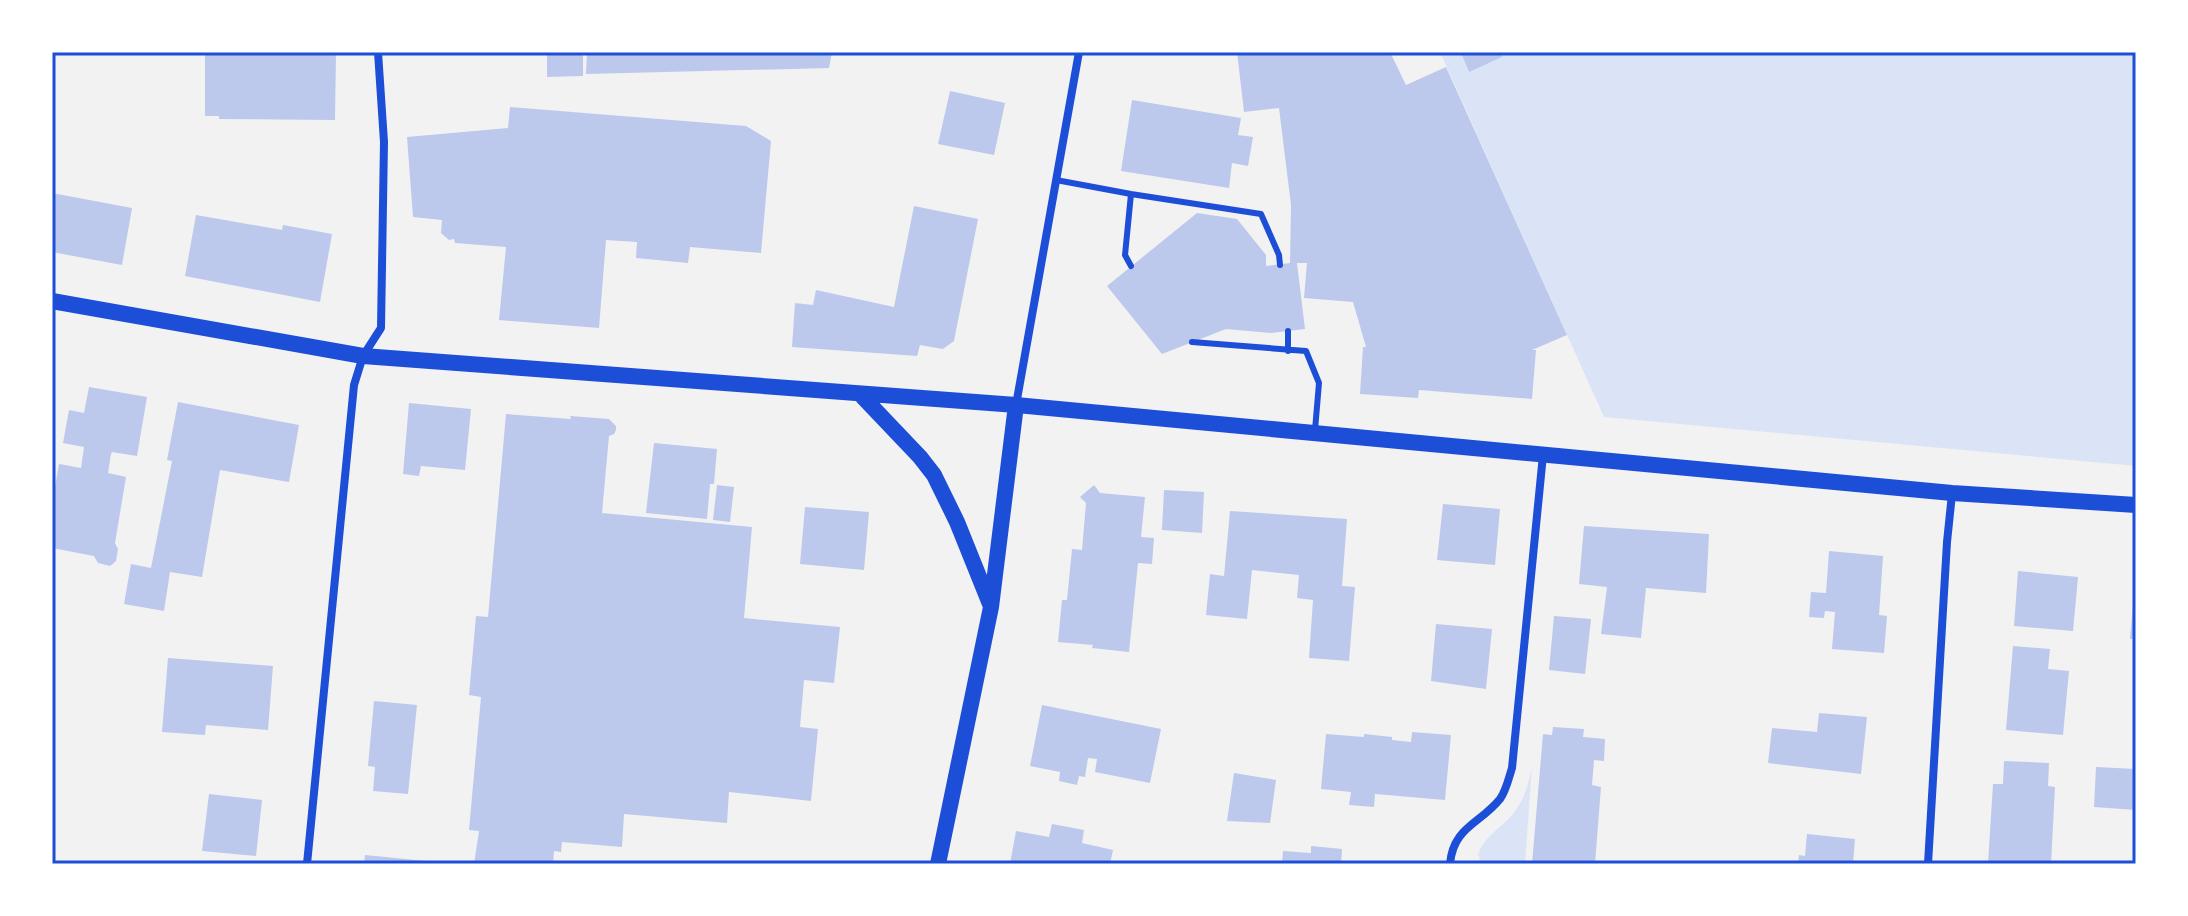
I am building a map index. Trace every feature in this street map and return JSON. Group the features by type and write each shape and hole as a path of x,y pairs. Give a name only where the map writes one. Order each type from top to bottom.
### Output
{"main road":[{"path":"52,301 363,356 1016,405 1952,493 2136,505"},
{"path":"860,394 934,475 957,522 991,607"},
{"path":"938,864 991,607 1016,405"}],"street":[{"path":"307,864 354,385 363,356 381,328 384,142 378,52"},
{"path":"1016,405 1079,52"},
{"path":"1450,864 1452,848 1459,835 1501,798 1512,768 1543,455"},
{"path":"1928,864 1952,493"}],"lane":[{"path":"1056,180 1261,214 1279,255 1280,265"},
{"path":"1131,194 1125,255 1131,266"},
{"path":"1288,331 1288,351"},
{"path":"1192,342 1306,351 1319,383 1314,433"}],"shaded area":[{"path":"1440,52 2136,52 2136,466 1604,417"},
{"path":"1532,766 1525,864 1481,864 1478,854 1481,848 1516,810"}],"building":[{"path":"205,52 336,52 335,120 219,119 219,116 205,116"},
{"path":"583,52 583,76 547,77 547,54"},
{"path":"587,52 832,52 829,68 586,74"},
{"path":"1237,52 1390,52 1406,85 1446,67 1567,335 1532,350 1536,350 1532,399 1419,390 1418,398 1360,394 1363,347 1366,347 1353,302 1304,298 1307,263 1297,263 1305,329 1271,333 1226,329 1162,354 1107,286 1197,213 1237,219 1266,255 1266,266 1290,263 1291,205 1279,108 1244,112"},
{"path":"1468,52 1500,52 1502,57 1469,72 1462,55"},
{"path":"950,91 1005,103 994,155 938,144"},
{"path":"1132,100 1241,118 1238,135 1253,137 1248,166 1232,163 1229,188 1121,171"},
{"path":"510,107 746,126 771,141 761,253 690,247 688,263 636,258 637,242 606,240 599,328 499,320 506,247 455,243 454,239 449,240 441,233 442,220 413,217 407,137 508,128"},
{"path":"52,193 132,208 122,265 52,252"},
{"path":"914,206 978,219 954,341 943,349 920,345 917,356 792,347 795,303 813,305 816,290 894,307"},
{"path":"196,215 282,230 283,225 332,234 320,302 185,276"},
{"path":"89,387 147,397 137,456 111,454 108,473 126,477 115,543 118,549 116,561 110,566 98,563 94,556 52,548 52,504 59,464 81,468 84,447 63,443 69,410 84,413"},
{"path":"178,402 299,425 289,482 220,470 202,577 170,572 164,611 124,604 131,564 151,568 172,461 167,460"},
{"path":"409,403 471,409 465,470 421,466 419,476 403,474"},
{"path":"506,414 609,419 616,430 609,436 602,513 752,527 744,618 840,627 834,683 804,680 800,727 818,729 811,801 729,792 727,823 624,814 622,847 562,842 561,852 554,851 553,864 474,864 479,831 469,830 481,697 469,695 476,616 488,617"},
{"path":"654,443 717,449 707,519 646,513"},
{"path":"717,485 734,487 730,522 713,520"},
{"path":"1094,485 1100,493 1145,497 1141,537 1154,538 1152,564 1138,563 1129,652 1058,642 1062,600 1067,600 1072,549 1082,550 1086,503 1080,497"},
{"path":"1164,490 1204,492 1202,533 1162,530"},
{"path":"1443,504 1500,509 1495,565 1437,560"},
{"path":"805,507 869,512 864,570 800,564"},
{"path":"1230,511 1347,519 1342,586 1355,587 1349,661 1309,658 1313,600 1297,598 1299,575 1252,570 1247,619 1206,615 1210,574 1224,576"},
{"path":"1584,526 1709,534 1706,593 1646,588 1641,638 1601,634 1607,587 1579,584"},
{"path":"1829,551 1883,556 1879,615 1887,616 1884,653 1832,649 1835,612 1825,611 1824,618 1809,617 1811,592 1826,593"},
{"path":"2018,571 2078,577 2073,631 2014,626"},
{"path":"2134,591 2136,639 2130,639"},
{"path":"1554,616 1591,619 1585,674 1549,670"},
{"path":"1436,624 1492,629 1486,689 1431,681"},
{"path":"2013,646 2050,649 2048,669 2069,671 2063,735 2006,730"},
{"path":"168,658 273,666 268,730 206,725 205,735 162,732"},
{"path":"374,701 417,705 408,794 373,791 375,767 368,766"},
{"path":"1042,705 1161,729 1150,783 1095,772 1097,759 1088,758 1085,777 1079,776 1077,785 1059,781 1060,772 1030,766"},
{"path":"1819,713 1867,717 1861,774 1768,763 1772,728 1817,732"},
{"path":"1553,727 1584,729 1583,737 1605,739 1604,761 1594,760 1592,785 1601,787 1595,864 1532,864 1543,734 1552,735"},
{"path":"1412,732 1451,735 1445,800 1375,794 1374,807 1349,805 1351,792 1321,789 1326,734 1364,737 1364,734 1411,742"},
{"path":"2004,761 2049,763 2048,786 2055,787 2051,864 1988,864 1993,784 2003,784"},
{"path":"2096,767 2136,769 2136,810 2094,807"},
{"path":"1234,773 1276,780 1270,823 1227,821"},
{"path":"209,794 262,800 256,856 202,851"},
{"path":"1052,824 1084,830 1082,843 1113,850 1110,864 1010,864 1016,831 1049,837"},
{"path":"1807,834 1855,839 1853,864 1798,864 1799,855 1805,856"},
{"path":"1311,846 1342,849 1341,864 1282,864 1283,851 1311,853"},
{"path":"365,855 436,862 436,864 364,864"}]}
